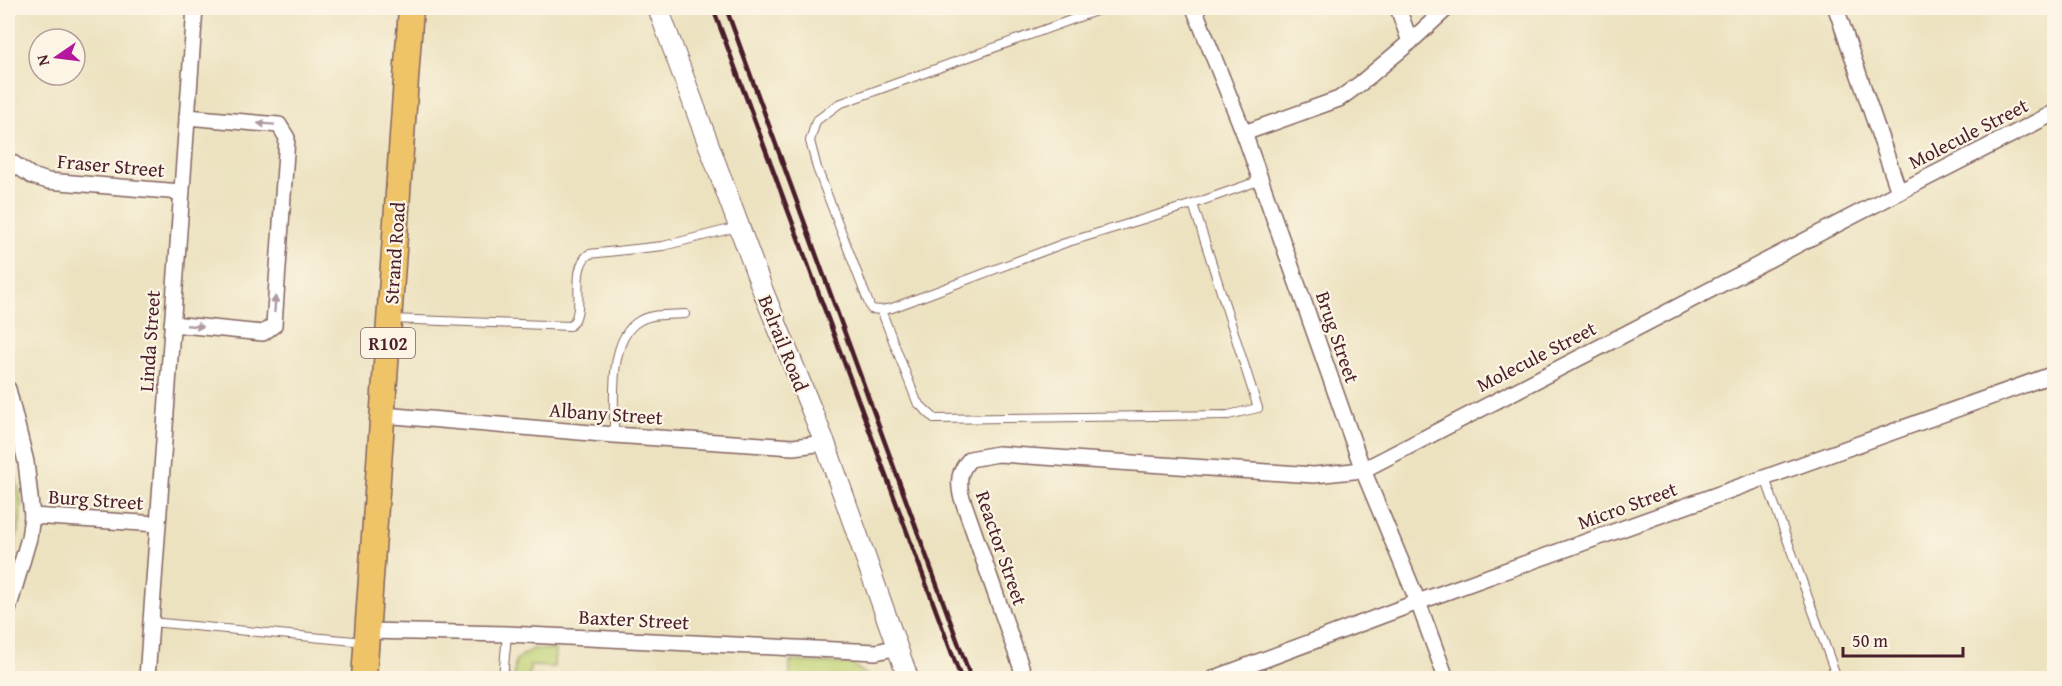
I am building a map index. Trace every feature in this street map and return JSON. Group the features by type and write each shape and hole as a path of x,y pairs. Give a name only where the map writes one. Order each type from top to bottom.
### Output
{"main road":[{"name":"Strand Road","path":"364,678 411,8"}],"street":[{"name":"Linda Street","path":"147,678 195,8"},
{"name":"Belrail Road","path":"658,8 763,291 825,442 908,678"},
{"name":"Brug Street","path":"1194,8 1244,133 1363,470 1419,602 1446,678"},
{"path":"1398,8 1410,42"},
{"path":"1244,133 1339,99 1410,42 1447,8"},
{"path":"1836,8 1899,192"},
{"name":"Molecule Street","path":"998,454 1314,475 1342,474 1363,470 2055,113"},
{"path":"172,324 263,333 274,326 287,138 279,125 187,117"},
{"name":"Fraser Street","path":"8,160 32,176 48,182 181,192"},
{"name":"Micro Street","path":"1215,678 1419,602 2055,374"},
{"path":"8,389 26,462 32,516 29,538 8,610"},
{"name":"Albany Street","path":"383,416 794,447 825,442"},
{"name":"Reactor Street","path":"998,454 970,459 959,476 958,483 1025,678"},
{"name":"Burg Street","path":"32,516 158,524"},
{"name":"Baxter Street","path":"367,637 507,634 876,652 898,647"}],"lane":[{"path":"1104,8 839,104 816,121 810,141 817,168 870,309 881,310 1065,243 1193,204 1261,180"},
{"path":"881,310 917,402 935,419 1228,415 1258,408 1193,204"},
{"path":"390,319 567,326 573,324 576,318 581,263 589,254 663,246 739,227"},
{"path":"614,435 615,366 625,336 631,327 647,318 685,314"},
{"path":"1765,478 1837,678"},
{"path":"151,622 367,637"},
{"path":"503,678 507,634"}],"green space":[{"path":"8,437 21,501 20,522 8,574"},
{"path":"532,649 555,650 554,667 530,666 529,678 514,678 515,661"},
{"path":"790,661 851,664 871,678 788,678"}],"railway":[{"path":"713,8 961,678"},
{"path":"726,8 971,678"}]}
